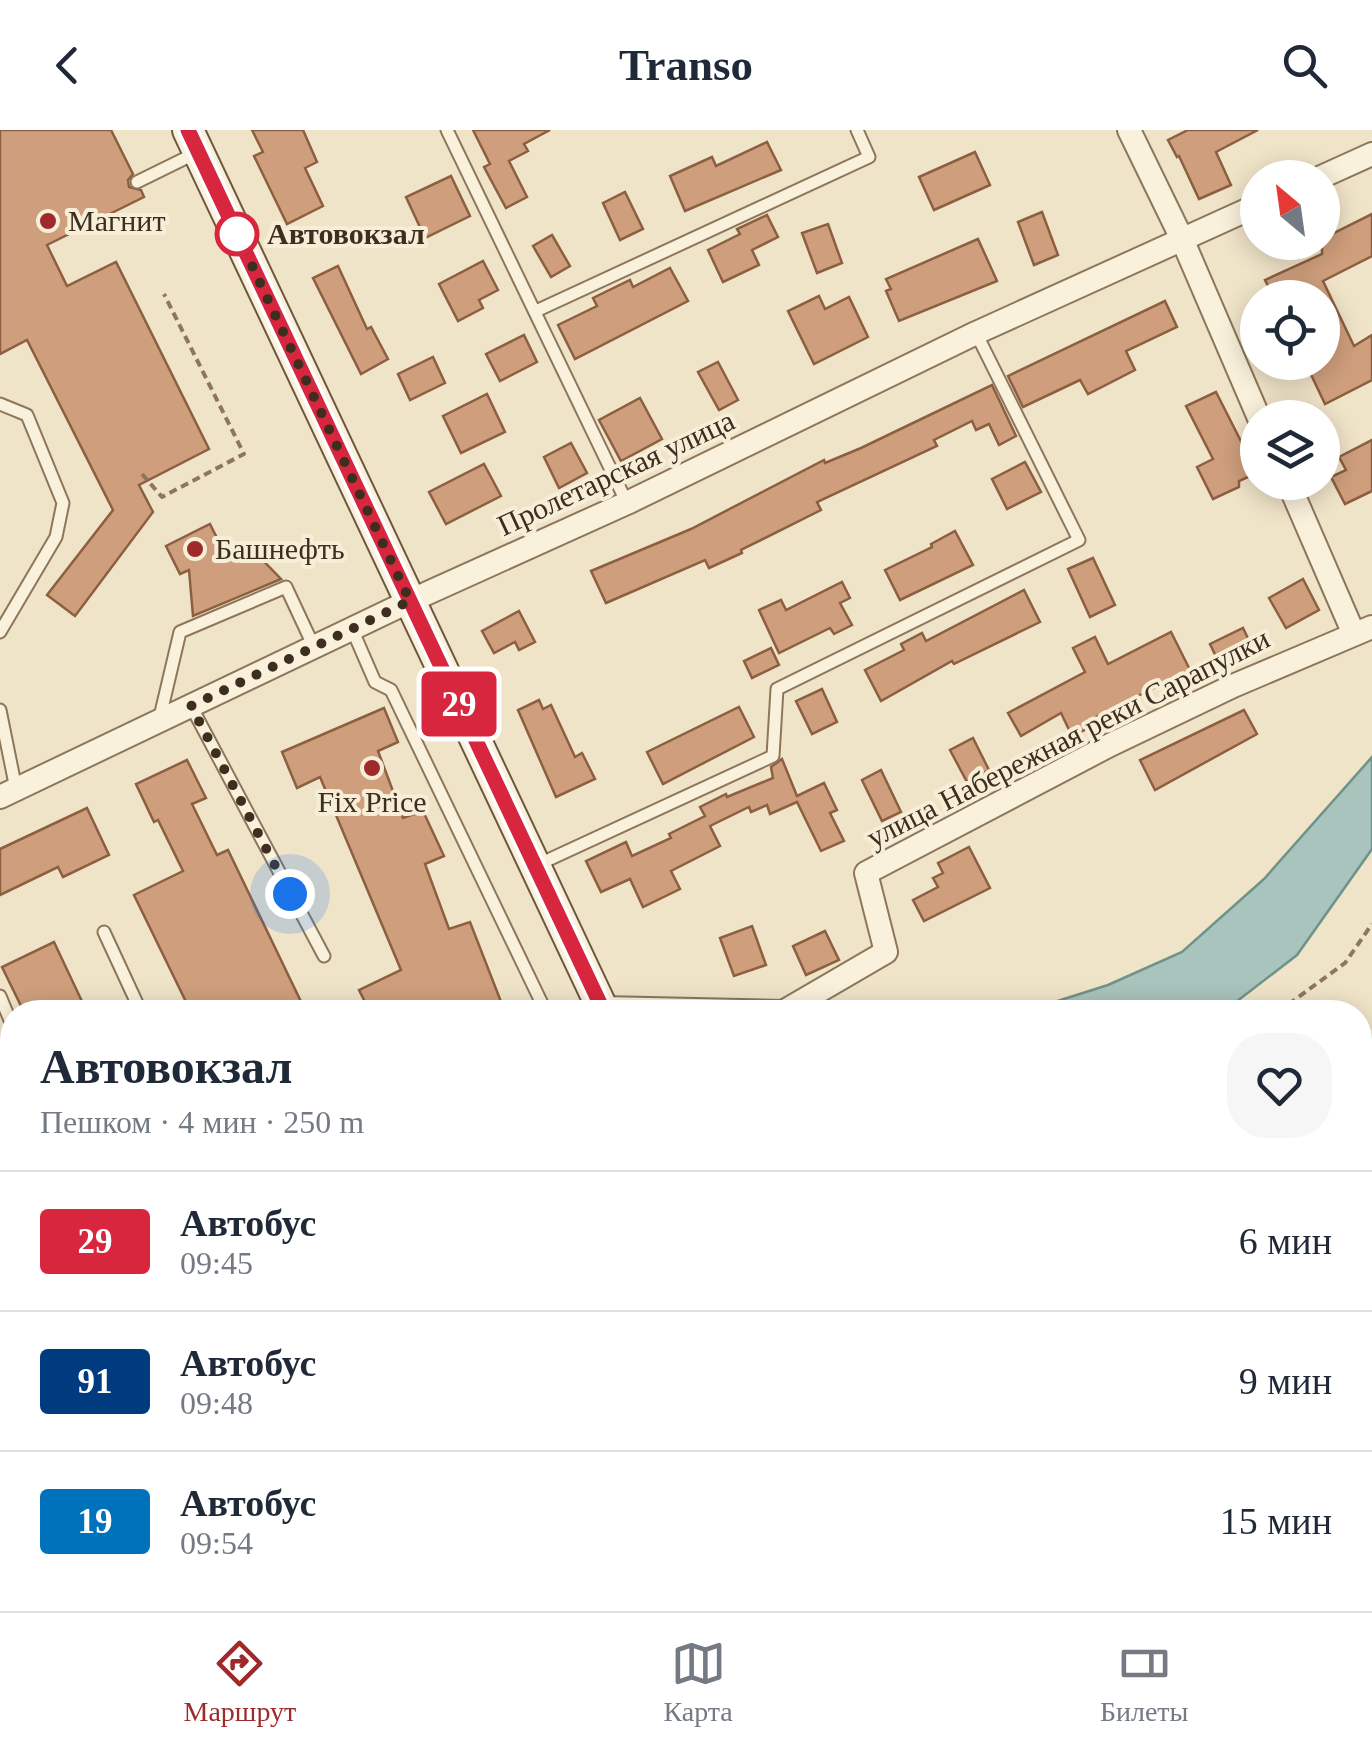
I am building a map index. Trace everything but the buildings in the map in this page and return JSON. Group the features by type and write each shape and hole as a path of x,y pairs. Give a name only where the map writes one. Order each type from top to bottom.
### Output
{"main road":[{"path":"193,141 598,1000"}],"street":[{"path":"1129,130 1252,400"},
{"path":"1340,168 1372,154"},
{"name":"Пролетарская улица","path":"8,793 410,601 627,503 976,334 1240,213"},
{"path":"1297,500 1363,630"},
{"name":"улица Набережная реки Сарапулки","path":"803,1000 886,952 866,872 1110,745 1363,630"}],"lane":[{"path":"447,130 627,503"},
{"path":"536,310 869,157 857,130"},
{"path":"137,182 193,141"},
{"path":"535,866 773,756 778,689 1079,540 976,334"},
{"path":"0,404 27,415 63,503 56,537 0,632"},
{"path":"159,721 180,632 286,586 314,647"},
{"path":"352,629 375,682 390,690 540,1000"},
{"path":"191,706 324,956"},
{"path":"0,710 8,793"},
{"path":"104,932 135,1000"}],"path":[{"path":"142,474 162,497 244,454 164,294"},
{"path":"1294,1000 1345,962 1372,924"}],"water":[{"path":"1372,757 1372,849 1297,955 1239,1000 1061,1000 1108,985 1182,952 1264,879"}],"bus line":[{"name":"29","path":"188,130 598,1000"}],"place":[{"name":"Магнит","path":"48,221"},
{"name":"Автовокзал","path":"237,234"},
{"name":"Башнефть","path":"195,549"},
{"name":"Fix Price","path":"372,768"}],"route":[{"path":"237,234 410,601 191,706 290,894"}]}
